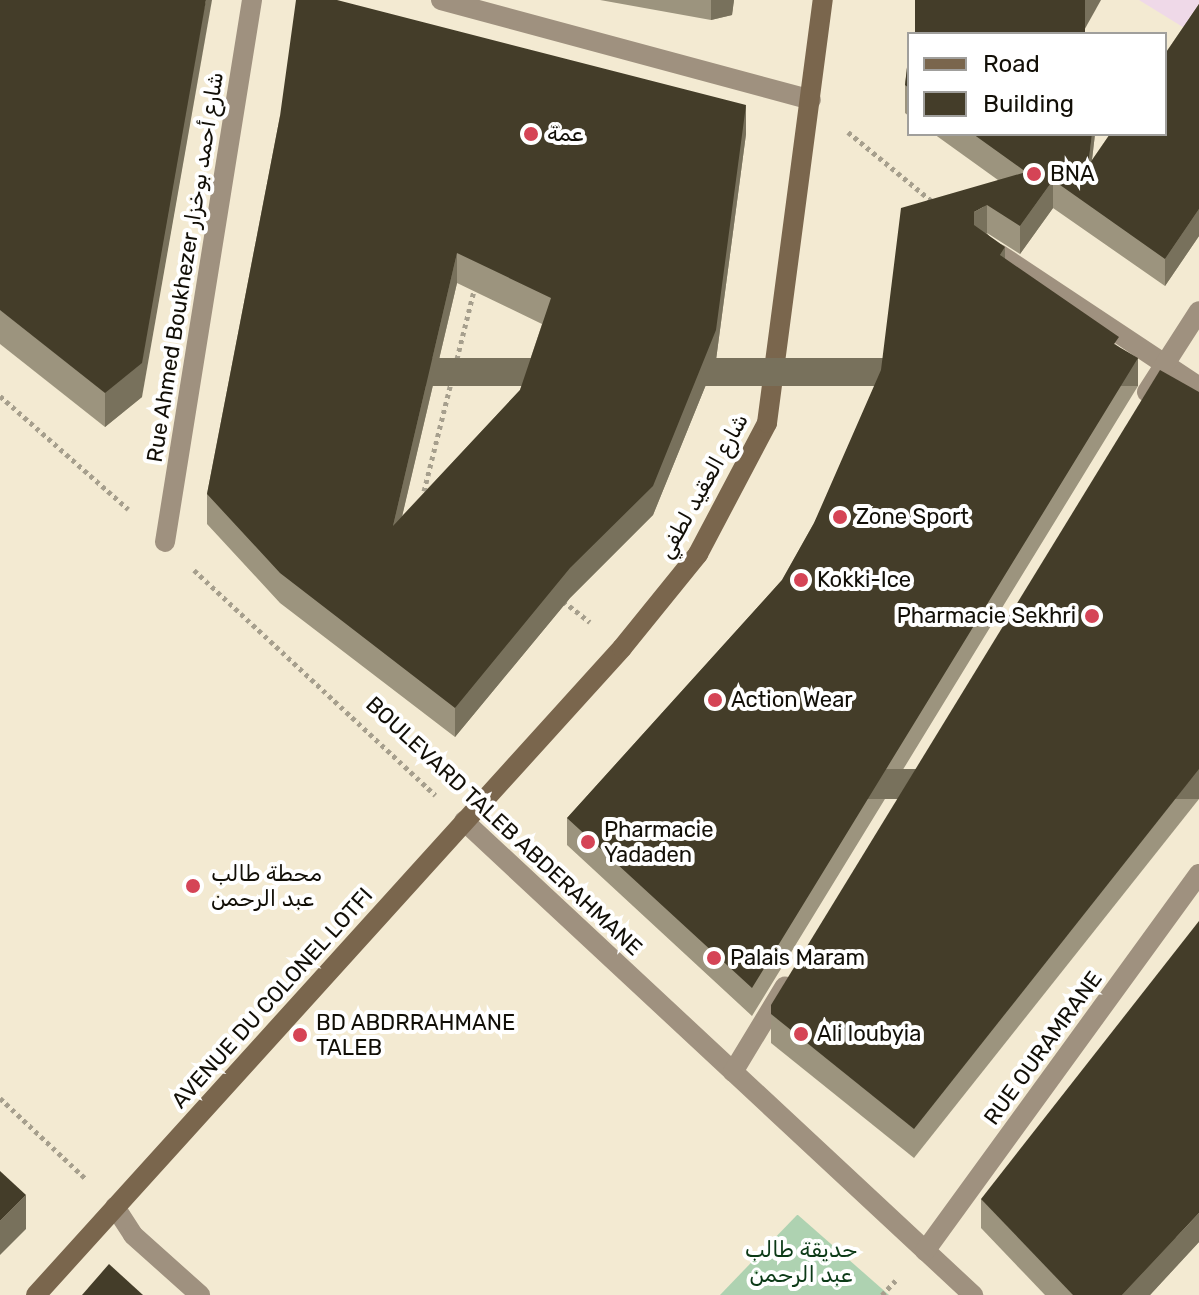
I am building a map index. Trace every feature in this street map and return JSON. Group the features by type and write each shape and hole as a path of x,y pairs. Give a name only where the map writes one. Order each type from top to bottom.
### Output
{"main road":[{"name":"شارع العقيد لطفي","path":"464,821 622,648 698,554 767,423 823,0"},
{"name":"AVENUE DU COLONEL LOTFI","path":"36,1295 464,821"}],"street":[{"name":"Rue Ahmed Boukhezer شارع أحمد بوخزار","path":"165,542 252,0"},
{"path":"441,0 811,100"},
{"path":"985,246 1199,387"},
{"path":"1139,405 1199,311"},
{"name":"BOULEVARD TALEB ABDERAHMANE","path":"464,821 973,1295"},
{"name":"RUE OURAMRANE","path":"925,1251 1199,874"},
{"path":"733,1072 799,963"},
{"path":"115,1207 133,1235 200,1295"}],"path":[{"path":"811,100 985,246"},
{"path":"437,501 424,491 477,278"},
{"name":"BOULEVARD TALEB ABDERAHMANE","path":"0,396 165,542 464,821"},
{"path":"560,599 622,648"},
{"path":"0,1098 115,1207"}],"shaded area":[{"path":"1139,0 1199,0 1199,37"}],"green space":[{"name":"حديقة طالب عبد الرحمن","path":"798,1215 889,1295 720,1295"}],"building":[{"path":"0,0 206,0 142,363 105,393 0,310"},
{"path":"296,0 337,0 746,105 716,330 653,486 570,568 455,708 280,573 207,494 280,116","holes":["457,253 551,298 520,390 393,526"]},
{"path":"915,0 1085,0 1085,32 915,32"},
{"path":"1199,4 1199,209 1165,259 1053,180 1020,226 987,205 974,212 974,225 1005,247 1000,255 1119,337 1114,344 1138,358 752,988 567,818 782,580 814,523 881,370 901,208 1026,172 976,136 1092,136 1088,166 1109,136 1167,136 1167,51"},
{"path":"1160,370 1199,392 1199,769 914,1129 771,1014 771,1005"},
{"path":"1199,921 1199,1213 1122,1295 1073,1295 981,1199"},
{"path":"0,1171 26,1195 0,1221"},
{"path":"109,1264 143,1295 82,1295"}],"place":[{"name":"عمة","path":"531,134"},
{"name":"BNA","path":"1034,174"},
{"name":"Zone Sport","path":"840,517"},
{"name":"Kokki-Ice","path":"801,580"},
{"name":"Pharmacie Sekhri","path":"1092,616"},
{"name":"Action Wear","path":"715,700"},
{"name":"Pharmacie Yadaden","path":"588,842"},
{"name":"محطة طالب عبد الرحمن","path":"193,886"},
{"name":"Palais Maram","path":"714,958"},
{"name":"Ali loubyia","path":"801,1034"},
{"name":"BD ABDRRAHMANE TALEB","path":"300,1035"}]}
